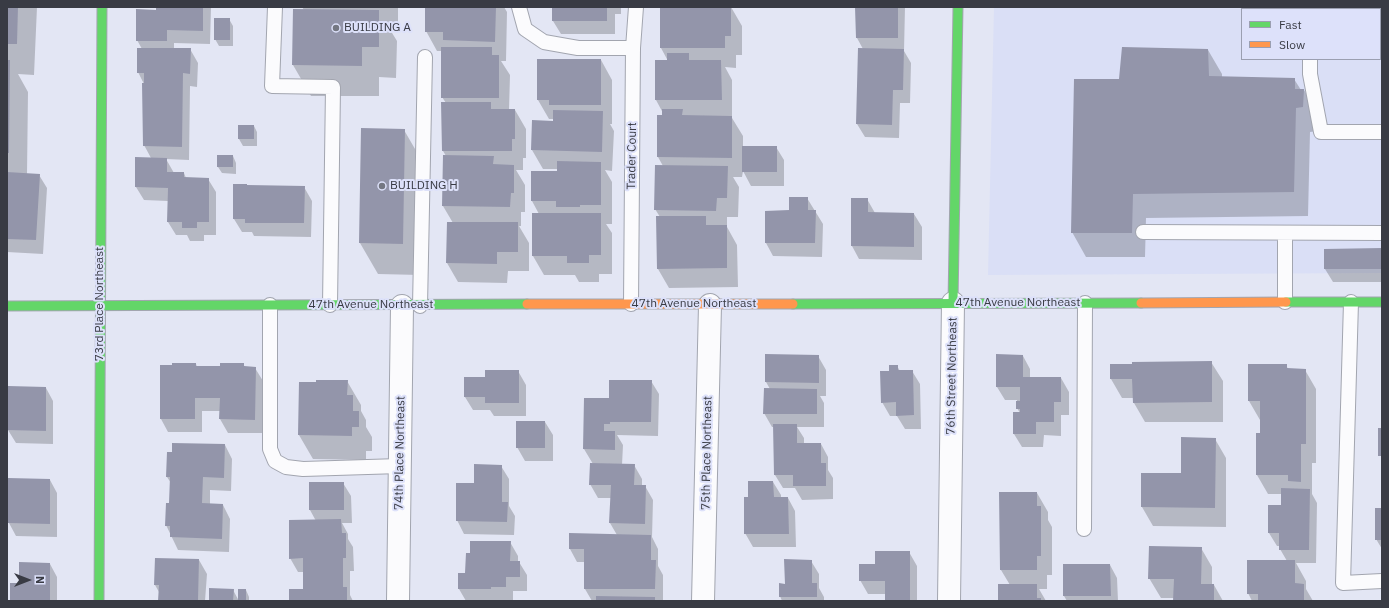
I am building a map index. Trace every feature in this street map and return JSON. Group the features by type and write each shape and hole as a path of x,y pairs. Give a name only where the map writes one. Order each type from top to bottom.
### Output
{"street":[{"name":"73rd Place Northeast","path":"99,601 102,7"},
{"name":"76th Street Northeast","path":"949,601 958,7"},
{"name":"47th Avenue Northeast","path":"7,306 1382,302"},
{"name":"75th Place Northeast","path":"703,601 710,305"},
{"name":"74th Place Northeast","path":"398,601 400,466 411,306"}],"lane":[{"path":"274,7 272,86 333,87 330,305"},
{"path":"519,7 525,28 544,42 578,48 633,48"},
{"name":"Trader Court","path":"631,304 633,48 636,7"},
{"path":"411,306 425,57"},
{"path":"1310,60 1310,74 1321,132 1382,132"},
{"path":"1143,232 1382,233"},
{"path":"1285,233 1285,302"},
{"path":"1351,302 1343,583 1382,581"},
{"path":"1084,529 1085,303"},
{"path":"270,305 270,449 275,461 286,467 302,469 400,466"}],"shaded area":[{"path":"994,7 1382,7 1382,273 988,275"}],"building":[{"path":"7,7 18,7 17,44 7,44"},
{"path":"156,7 203,7 203,31 167,30 167,41 136,41 136,9 156,10"},
{"path":"425,7 496,7 495,42 443,40 443,32 425,32"},
{"path":"552,7 607,7 607,21 552,21"},
{"path":"660,7 731,7 731,36 725,36 725,48 660,48"},
{"path":"855,7 898,7 898,38 856,38"},
{"name":"BUILDING A","path":"293,9 379,10 379,47 362,47 362,66 292,65"},
{"path":"214,18 230,18 230,40 214,40"},
{"path":"441,47 492,47 492,55 499,55 499,98 441,98"},
{"path":"1122,47 1208,49 1209,76 1295,78 1295,89 1304,89 1303,107 1296,108 1294,192 1133,194 1132,233 1071,233 1074,79 1119,79"},
{"path":"137,48 191,48 190,74 183,73 182,147 143,146 142,83 144,83 144,73 137,73"},
{"path":"858,48 904,49 903,90 893,90 892,125 856,124"},
{"path":"667,53 689,53 689,60 721,60 722,100 655,100 655,60 667,60"},
{"path":"537,59 601,59 601,105 549,105 549,100 537,100"},
{"path":"7,60 10,60 9,153 7,153"},
{"path":"441,102 491,102 491,109 515,109 515,139 512,139 512,151 442,151"},
{"path":"662,109 683,109 682,115 732,116 732,158 657,157 657,115 662,115"},
{"path":"553,110 603,111 602,152 531,150 532,120 553,121"},
{"path":"238,125 254,125 254,139 238,139"},
{"name":"BUILDING H","path":"361,128 405,129 403,244 359,243"},
{"path":"742,146 777,146 777,172 742,172"},
{"path":"217,155 233,155 233,167 217,167"},
{"path":"443,155 494,156 493,164 514,165 514,193 511,193 510,207 442,206"},
{"path":"135,157 167,158 167,172 184,172 184,177 209,178 209,222 197,222 197,228 182,228 182,222 167,222 168,188 135,187"},
{"path":"557,161 601,162 601,205 556,207 556,201 531,201 531,171 557,171"},
{"path":"655,165 728,166 727,198 717,198 716,211 654,210"},
{"path":"7,172 40,174 36,240 7,239"},
{"path":"233,184 305,186 304,223 245,223 245,219 233,219"},
{"path":"789,197 808,197 808,210 816,210 815,243 765,243 765,211 789,210"},
{"path":"851,198 868,198 868,212 914,213 914,247 851,246"},
{"path":"532,213 601,213 601,255 589,255 589,263 567,263 567,256 532,256"},
{"path":"656,216 706,216 706,225 727,225 727,268 657,269"},
{"path":"447,222 518,222 518,252 497,252 497,264 446,263"},
{"path":"1382,248 1382,269 1324,269 1324,249"},
{"path":"765,354 819,355 819,383 765,382"},
{"path":"996,354 1023,355 1023,377 1061,377 1061,402 1054,402 1054,422 1036,422 1036,434 1013,434 1013,412 1020,412 1020,409 1016,409 1016,401 1020,401 1020,387 996,387"},
{"path":"1212,361 1212,402 1133,403 1132,379 1110,379 1110,364 1132,364 1132,362"},
{"path":"172,363 196,363 196,366 220,366 220,363 244,363 244,366 256,367 255,420 219,419 220,398 195,398 195,419 160,419 160,365 172,365"},
{"path":"1248,364 1287,364 1287,368 1306,369 1306,444 1301,444 1301,482 1288,481 1288,475 1256,475 1256,433 1260,433 1260,401 1248,401"},
{"path":"889,365 898,365 898,370 913,370 914,415 896,416 896,402 881,403 880,371 889,371"},
{"path":"485,370 519,370 519,403 485,403 485,397 464,397 464,377 485,377"},
{"path":"316,380 348,380 347,395 353,395 353,411 359,411 359,427 352,427 352,436 298,435 299,382 316,382"},
{"path":"609,380 652,380 651,422 610,422 610,424 604,424 604,431 615,431 615,450 583,449 584,398 609,398"},
{"path":"8,386 46,387 46,431 7,430"},
{"path":"764,388 817,389 817,414 763,414"},
{"path":"516,421 545,421 545,448 516,448"},
{"path":"773,424 797,424 797,443 821,443 821,463 826,463 826,486 793,486 793,475 774,475"},
{"path":"1378,428 1382,428 1382,456 1378,456"},
{"path":"1181,437 1216,438 1215,508 1141,507 1141,473 1181,473"},
{"path":"172,443 225,444 224,478 203,477 202,503 223,504 222,539 170,537 170,526 165,526 166,503 169,503 170,477 166,477 167,452 172,452"},
{"path":"590,463 635,464 634,485 646,485 645,524 609,523 611,485 589,485"},
{"path":"474,464 502,465 502,502 508,502 507,522 456,521 456,483 474,483"},
{"path":"8,478 50,479 50,524 8,523"},
{"path":"748,481 773,481 774,497 788,497 789,534 744,534 744,497 748,497"},
{"path":"309,482 344,482 344,510 309,510"},
{"path":"1281,488 1310,489 1309,550 1279,550 1279,533 1268,533 1268,505 1281,505"},
{"path":"999,492 1037,492 1037,506 1041,506 1041,556 1037,556 1037,570 1000,570"},
{"path":"1375,508 1382,508 1382,540 1375,540"},
{"path":"341,519 342,533 346,533 346,558 343,558 343,587 347,587 347,601 289,601 289,589 303,589 303,558 289,559 289,520"},
{"path":"569,533 651,535 651,560 656,560 655,589 584,589 584,549 569,549"},
{"path":"470,541 511,541 510,561 520,561 520,577 506,577 506,587 491,587 491,589 458,589 458,573 465,573 466,553 470,553"},
{"path":"1149,546 1202,547 1201,584 1214,584 1214,601 1173,601 1174,579 1148,579"},
{"path":"875,551 910,551 910,601 885,601 885,581 859,581 859,564 875,564"},
{"path":"155,558 199,559 198,601 158,601 159,585 154,585"},
{"path":"784,559 812,560 812,583 817,583 817,597 779,597 779,583 785,584"},
{"path":"1247,560 1295,560 1295,583 1304,584 1304,601 1258,601 1258,594 1247,594"},
{"path":"19,562 50,563 50,601 10,601 10,583 19,583"},
{"path":"1063,564 1110,564 1111,596 1063,596"},
{"path":"998,584 1037,584 1037,598 1041,598 1041,601 998,601"},
{"path":"209,588 234,589 233,601 209,601"},
{"path":"238,589 246,589 246,601 238,601"},
{"path":"596,596 655,597 655,601 596,601"}],"traffic: fast":[{"path":"99,601 102,7"},
{"path":"953,303 958,7"},
{"path":"1286,302 1382,302"},
{"path":"793,304 1141,303"},
{"path":"7,306 527,304"}],"traffic: slow":[{"path":"1141,303 1286,302"},
{"path":"527,304 793,304"}],"place":[{"name":"BUILDING A","path":"336,28"},
{"name":"BUILDING H","path":"382,186"}]}
